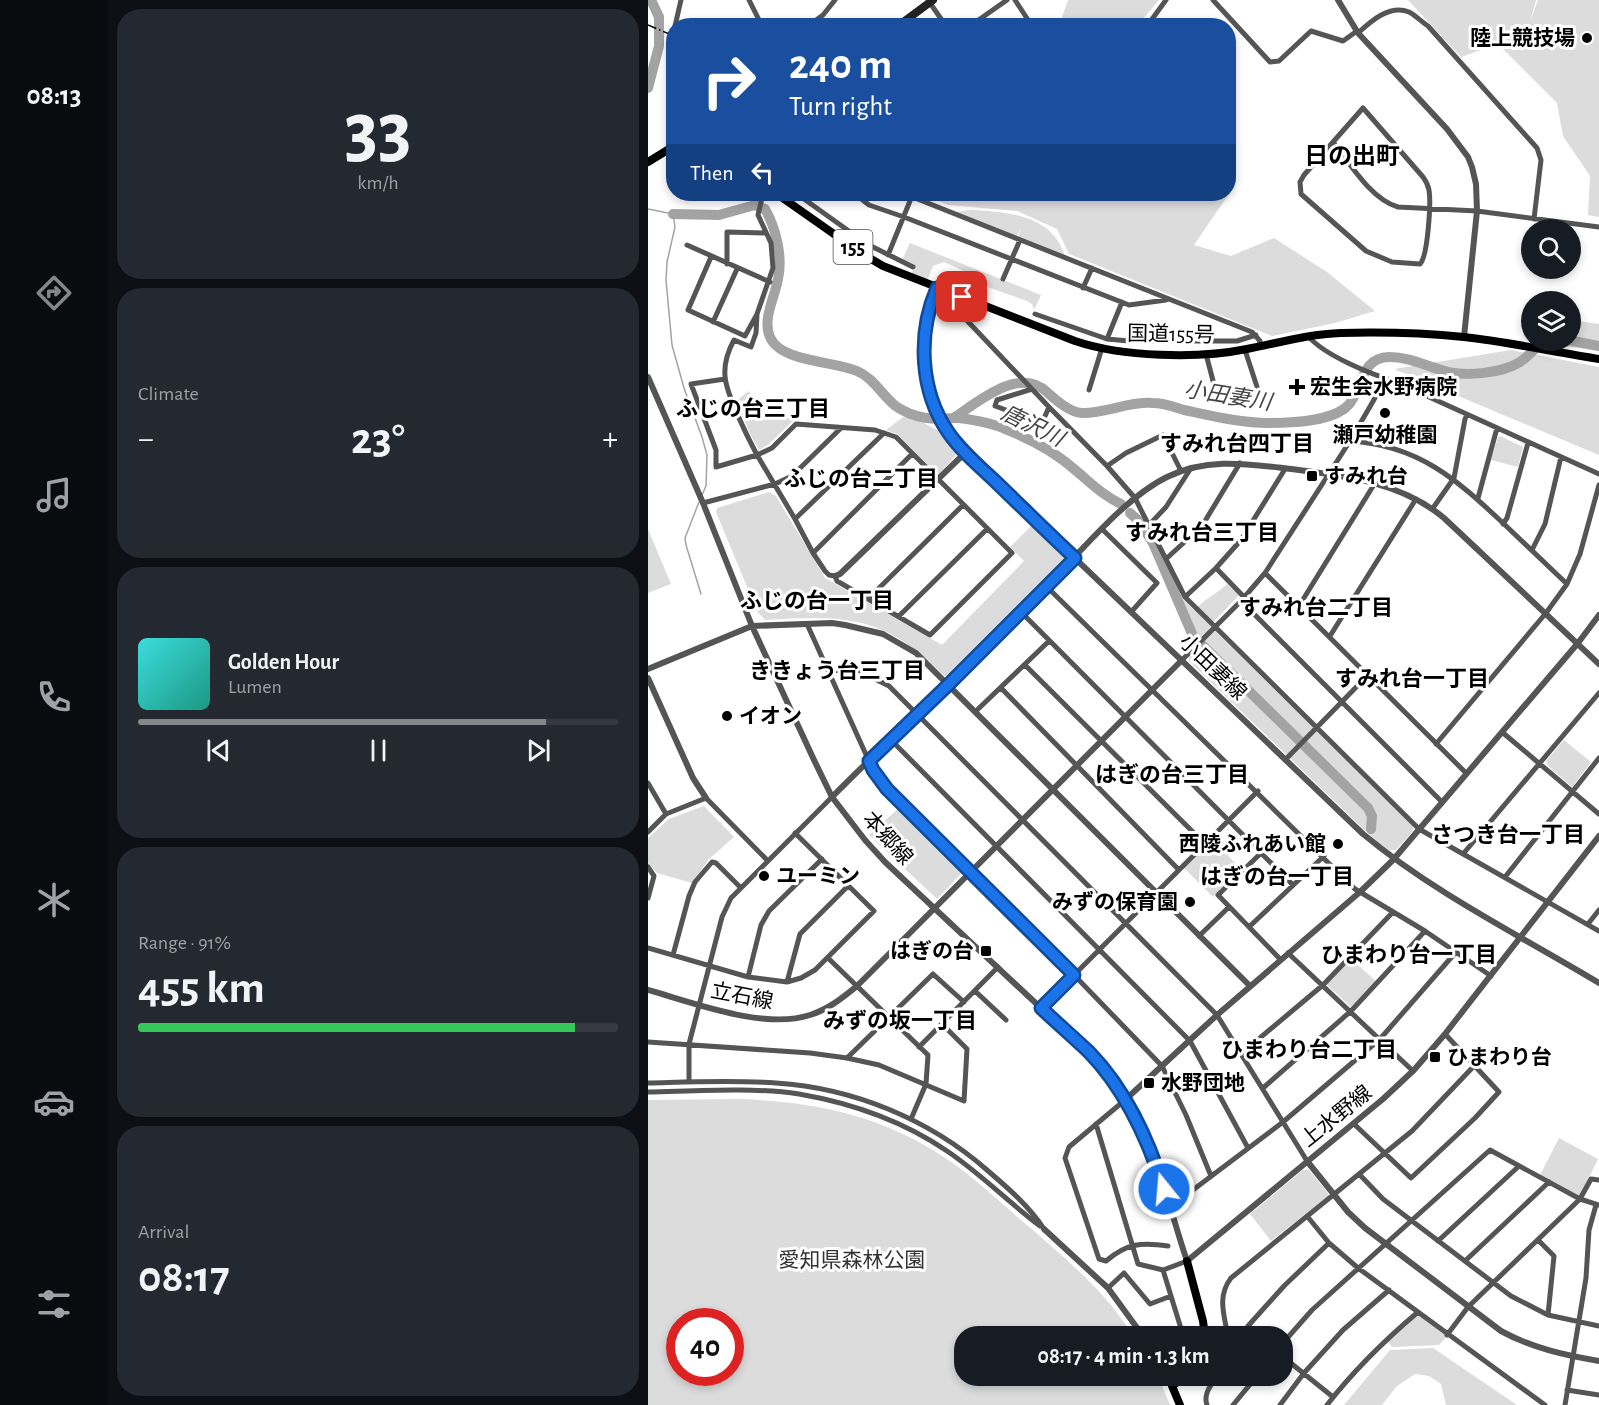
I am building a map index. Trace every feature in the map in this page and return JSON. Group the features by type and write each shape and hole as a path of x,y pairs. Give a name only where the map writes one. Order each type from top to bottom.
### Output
{"main road":[{"path":"909,18 932,2"},
{"path":"648,162 666,151"},
{"name":"国道155号","path":"787,201 861,253 898,273 1075,340 1102,348 1132,352 1206,354 1245,350 1308,336 1365,333 1464,337 1599,359"},
{"path":"1187,1261 1203,1326"},
{"path":"1172,1386 1180,1405"}],"street":[{"path":"677,18 681,0"},
{"path":"748,0 758,18"},
{"path":"819,18 835,0"},
{"path":"981,18 1007,0"},
{"path":"1015,0 1027,18"},
{"path":"1153,18 1166,0"},
{"path":"1213,0 1229,18"},
{"path":"932,2 941,18"},
{"path":"1340,2 1357,32 1447,129 1468,157 1472,167 1476,184 1477,211 1464,337"},
{"path":"1236,26 1270,62 1279,61 1311,31 1342,41 1375,18 1398,9 1410,12 1428,26 1537,148 1541,160 1534,219 1477,211 1398,207 1381,200 1333,142"},
{"path":"1363,108 1426,182 1430,193 1429,209 1423,261 1420,264 1392,262 1359,246 1305,199 1299,189 1300,182 1333,142 1363,108"},
{"path":"711,257 688,310 745,336 757,314 773,268 771,243 758,215 761,201"},
{"path":"806,201 867,244 913,267"},
{"path":"864,201 869,205 1129,305 1168,300"},
{"path":"888,255 910,201"},
{"path":"924,201 1256,335 1260,341 1259,346"},
{"path":"1581,225 1599,227"},
{"path":"727,264 727,232 765,233"},
{"path":"1003,279 1020,240"},
{"path":"687,245 770,282"},
{"path":"1083,288 1092,268"},
{"path":"713,322 737,269"},
{"path":"937,288 1136,498 1185,597 1316,729 1419,829 1599,931"},
{"name":"小田妻線","path":"937,288 932,299 924,345 925,370 934,405 945,427 965,453 1285,760 1394,860 1450,897 1599,983"},
{"path":"1107,339 1122,302"},
{"path":"757,314 756,333 751,347 734,340 730,347 725,366 725,379 744,431 813,553 829,575 840,574 965,453"},
{"path":"1035,314 1107,339 1237,341 1256,335"},
{"path":"1308,336 1317,346 1361,368 1599,474"},
{"path":"1089,390 1102,348"},
{"path":"1245,350 1260,396"},
{"path":"1206,354 1218,400"},
{"name":"本郷線","path":"648,377 703,502 752,626 832,796 864,840 934,909 1089,1053 1109,1077 1125,1100 1152,1152 1187,1261"},
{"path":"1182,660 1243,599 1265,573 1350,441 1381,377"},
{"path":"725,379 691,384 716,450 716,467 757,455 772,448 796,424 884,432 896,437 1012,553 930,634 837,581 836,576"},
{"path":"1031,388 997,400 995,406 1042,423 1049,407"},
{"path":"1433,508 1454,478 1467,415"},
{"path":"1478,498 1497,428"},
{"path":"703,502 775,484 792,476 840,429"},
{"path":"795,519 884,432"},
{"path":"1107,466 1126,453 1163,435 1181,471"},
{"path":"1350,441 1394,450 1421,459 1454,478 1478,498 1567,584"},
{"path":"1503,524 1507,518 1528,442"},
{"path":"813,553 912,454"},
{"path":"1532,550 1545,524 1561,458"},
{"path":"1167,558 1202,526 1240,463"},
{"path":"689,1082 689,1044 723,917 731,898 832,796 1047,587 1102,529 1156,483 1181,471 1207,464 1240,463 1330,474 1375,483 1416,499 1433,508 1599,664"},
{"path":"1149,525 1166,507 1191,468"},
{"path":"1185,597 1216,568 1240,540 1285,469"},
{"path":"1299,606 1375,483"},
{"path":"1437,744 1546,613 1567,584 1581,554 1599,485"},
{"path":"1330,636 1416,499"},
{"path":"868,599 963,505"},
{"path":"899,616 987,529"},
{"path":"1102,529 1156,584 1132,611"},
{"path":"1216,568 1342,702 1442,802"},
{"path":"1265,573 1467,773"},
{"path":"1047,587 1360,892 1491,976"},
{"path":"1021,612 1293,885"},
{"path":"1168,1246 1132,1245 1115,1253 1106,1261 1099,1259 1065,1158 1069,1148 1394,860 1578,643 1599,615"},
{"path":"648,669 752,626 832,623 884,634 916,653 1250,986"},
{"path":"807,624 873,770 887,789 1162,1066 1186,1115 1211,1176"},
{"path":"975,712 1049,641"},
{"name":"立石線","path":"648,990 754,1018 783,1020 810,1016 833,1005 857,986 1182,660"},
{"path":"1026,665 1205,844"},
{"path":"827,669 863,673 883,682 1217,1015 1307,1161 1348,1212 1384,1244 1501,1331 1520,1342 1541,1349 1599,1361"},
{"path":"1285,760 1368,675"},
{"path":"648,678 689,771 706,798 767,860"},
{"path":"1001,688 1179,870"},
{"path":"1462,854 1599,693"},
{"path":"1502,732 1599,814"},
{"path":"891,740 1190,1041 1248,1148"},
{"path":"1505,877 1599,758"},
{"path":"648,783 651,798 666,814"},
{"path":"1041,1008 1258,791"},
{"path":"648,832 666,814 706,798"},
{"path":"648,948 748,977 787,982 801,978 815,970 874,911 795,833"},
{"name":"上水野線","path":"1187,1261 1354,1124 1413,1071 1491,976 1599,836"},
{"path":"1261,853 1218,895 1280,959"},
{"path":"1249,927 1324,856"},
{"path":"748,977 761,925 769,911 822,860"},
{"path":"673,955 689,896 695,882 711,862 716,863 740,887"},
{"path":"648,867 654,876 648,898"},
{"path":"787,982 800,934 848,886"},
{"path":"1199,936 1229,907"},
{"path":"1588,924 1599,910"},
{"path":"1242,1053 1323,985 1393,912"},
{"path":"1263,1088 1351,1011 1425,932"},
{"path":"1169,1208 1283,1122 1380,1039 1456,952"},
{"path":"1288,953 1413,1071"},
{"path":"828,958 927,1055 926,1084 911,1119"},
{"path":"919,1047 998,967"},
{"path":"848,1058 933,974 964,1002"},
{"path":"975,991 1006,1020"},
{"path":"648,1042 848,1058 879,1065 964,1101 967,1049 942,1025"},
{"path":"1354,1124 1411,1178 1475,1118 1499,1092 1445,1034"},
{"path":"1226,1326 1222,1300 1223,1288 1231,1278 1386,1154 1412,1131 1474,1066"},
{"path":"648,1083 777,1083 826,1090 877,1105 911,1119 957,1146 1034,1214 1044,1229"},
{"path":"648,1092 798,1094 843,1104 881,1116 921,1135 967,1165 1044,1229 1108,1288 1136,1326"},
{"path":"1096,1124 1138,1264 1163,1270 1187,1261"},
{"path":"1293,1332 1312,1310 1490,1150 1580,1199 1597,1205 1589,1230 1586,1278 1565,1405"},
{"path":"1438,1240 1519,1166"},
{"path":"1360,1174 1383,1199 1511,1296 1548,1315 1599,1326"},
{"path":"1447,1335 1468,1307 1580,1199 1591,1179 1599,1180"},
{"path":"1465,1261 1549,1182"},
{"path":"1307,1216 1329,1243 1358,1268 1545,1405"},
{"path":"1539,1241 1554,1256 1548,1315"},
{"path":"1248,1326 1284,1286 1329,1243"},
{"path":"1163,1270 1180,1326"},
{"path":"1108,1288 1124,1273 1150,1304 1171,1296"},
{"path":"1280,1405 1304,1373 1343,1330 1389,1290"},
{"path":"1327,1405 1355,1370 1418,1312"},
{"path":"1293,1364 1333,1397"},
{"path":"1207,1405 1205,1401 1210,1386"},
{"path":"1233,1405 1249,1386"},
{"path":"1567,1390 1599,1395"}],"green space":[{"path":"1068,0 1159,0 1144,18 1062,17"},
{"path":"1408,0 1536,0 1530,22 1538,0 1599,0 1599,217 1588,215 1590,176 1563,136 1557,103 1498,44 1461,57"},
{"path":"938,201 1224,201 1194,245 1231,256 1274,238 1327,272 1375,311 1335,323 1272,336 1069,254 1057,229 1017,211 948,205"},
{"path":"970,210 1015,215 1041,225 1052,233 1066,260 1018,237 1021,228 1017,236 947,213"},
{"path":"910,243 1041,295 1034,310 1032,304 1027,301 976,283 970,274 944,262 933,266 927,281 911,275 915,266 924,270 902,260"},
{"path":"1581,321 1599,324 1599,351 1581,349"},
{"path":"1511,350 1599,367 1599,455 1394,369"},
{"path":"749,391 761,414 795,419 768,445 759,450 749,432 737,400"},
{"path":"907,414 939,431 957,454 938,475 897,434 886,430"},
{"path":"1500,436 1523,447 1518,467 1491,460"},
{"path":"769,492 776,496 825,578 942,645 1024,561 1010,547 1035,522 1067,553 1066,560 950,675 944,676 923,656 902,641 883,630 862,623 818,618 765,620 757,611 716,512 717,508"},
{"path":"648,529 671,584 648,593"},
{"path":"1227,584 1239,595 1210,626 1413,826 1413,831 1396,850 1389,850 1378,843 1189,661 1189,657 1202,642 1191,631 1178,602 1182,598 1194,610"},
{"path":"1564,740 1591,762 1572,787 1547,765 1546,761"},
{"path":"704,806 734,837 709,859 692,883 657,873 648,863 648,838 669,819"},
{"path":"900,807 963,872 937,899 869,835"},
{"path":"1213,840 1240,868 1213,897 1184,868"},
{"path":"1351,959 1376,981 1351,1007 1326,984"},
{"name":"愛知県森林公園","path":"740,1099 791,1103 863,1118 886,1126 931,1149 978,1182 1074,1267 1108,1302 1126,1326 954,1326 954,1386 1162,1386 1170,1405 648,1405 648,1100"},
{"path":"1559,1138 1598,1159 1580,1196 1540,1175"},
{"path":"1303,1170 1309,1170 1328,1196 1271,1241 1250,1214"},
{"path":"1421,1316 1447,1336 1439,1345 1392,1347 1388,1342 1416,1317"},
{"path":"1433,1348 1517,1405 1446,1405 1441,1384 1429,1376 1415,1374 1397,1386 1382,1405 1344,1405 1390,1350"}],"waterway":[{"path":"648,88 659,46 659,17 651,0"},
{"name":"唐沢川","path":"673,214 719,215 755,205 765,209 775,234 780,261 767,323 770,337 776,345 796,356 863,374 897,407 911,414 932,419 958,418 978,421 999,426 1022,436 1058,456 1102,492 1121,504"},
{"path":"648,209 673,214 675,227 667,262 666,280 672,345 707,455 706,486 702,495"},
{"name":"小田妻川","path":"1581,343 1599,346"},
{"name":"小田妻川","path":"955,417 1000,389 1012,384 1025,383 1036,385 1068,408 1082,413 1153,403 1248,422 1308,421 1328,417 1344,409 1355,395 1366,370 1379,359 1404,358 1453,373 1484,373 1513,366 1532,351"},
{"path":"699,502 685,538 701,594"},
{"name":"唐沢川","path":"1130,513 1140,522 1153,543 1193,636 1368,808 1372,816 1371,829"}],"railway":[{"path":"648,25 666,33"}],"place":[{"name":"陸上競技場","path":"1587,38"},
{"name":"宏生会水野病院","path":"1297,387"},
{"name":"瀬戸幼稚園","path":"1385,413"},
{"name":"すみれ台","path":"1312,476"},
{"name":"イオン","path":"727,716"},
{"name":"西陵ふれあい館","path":"1338,844"},
{"name":"ユーミン","path":"764,876"},
{"name":"みずの保育園","path":"1190,902"},
{"name":"はぎの台","path":"986,951"},
{"name":"ひまわり台","path":"1435,1057"},
{"name":"水野団地","path":"1149,1083"}],"district":[{"name":"日の出町","path":"1352,156"},
{"name":"ふじの台三丁目","path":"753,408"},
{"name":"すみれ台四丁目","path":"1237,443"},
{"name":"ふじの台二丁目","path":"861,478"},
{"name":"すみれ台三丁目","path":"1202,532"},
{"name":"ふじの台一丁目","path":"817,600"},
{"name":"すみれ台二丁目","path":"1316,607"},
{"name":"ききょう台三丁目","path":"837,670"},
{"name":"すみれ台一丁目","path":"1412,678"},
{"name":"はぎの台三丁目","path":"1172,774"},
{"name":"さつき台一丁目","path":"1508,834"},
{"name":"はぎの台一丁目","path":"1277,876"},
{"name":"ひまわり台一丁目","path":"1409,954"},
{"name":"みずの坂一丁目","path":"900,1020"},
{"name":"ひまわり台二丁目","path":"1309,1049"}],"route":[{"path":"962,297 937,288 932,299 924,345 925,370 934,405 949,433 965,453 1075,558 869,761 887,789 1074,975 1041,1008 1089,1053 1125,1100 1152,1152 1164,1189"}]}
